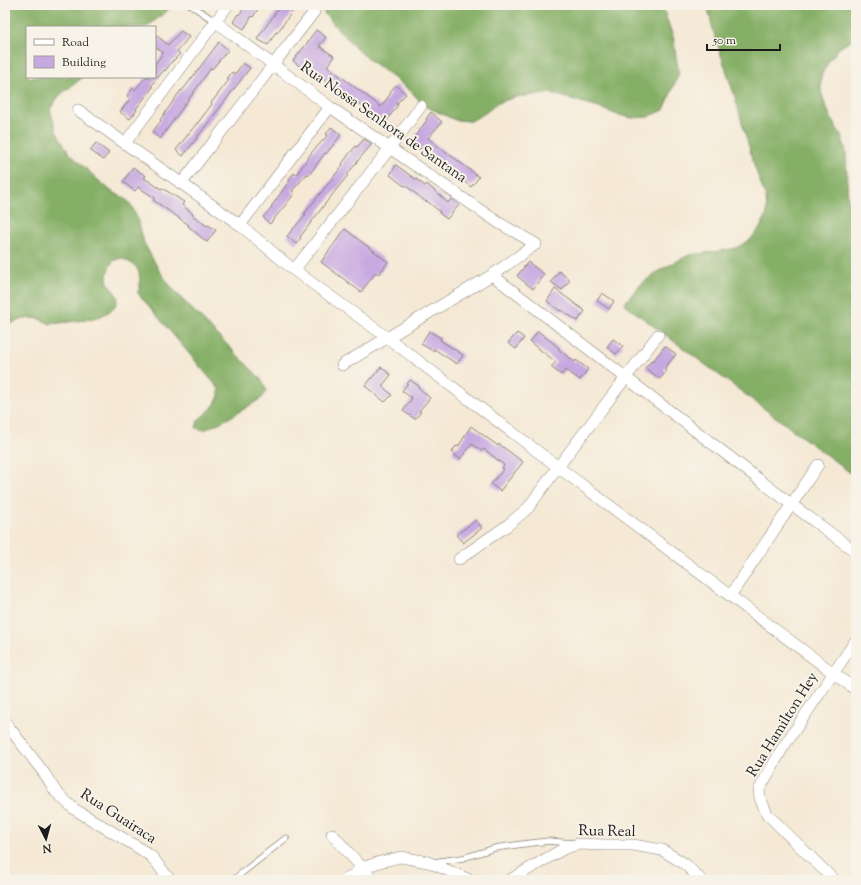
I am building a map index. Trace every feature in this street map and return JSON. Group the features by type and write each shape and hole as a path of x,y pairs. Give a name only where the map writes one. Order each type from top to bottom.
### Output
{"street":[{"path":"125,143 228,5"},
{"path":"181,184 314,12"},
{"name":"Rua Nossa Senhora de Santana","path":"216,22 330,107 499,223 536,244 492,275"},
{"path":"294,270 390,148 421,106"},
{"path":"240,225 330,107"},
{"path":"78,110 240,225 294,270 388,338 856,690"},
{"path":"342,365 492,275 856,552"},
{"path":"460,559 508,525 528,508 658,335"},
{"path":"730,596 818,466"},
{"name":"Rua Hamilton Hey","path":"831,879 767,814 760,798 759,790 782,749 856,640"},
{"name":"Rua Guairaca","path":"5,722 44,773 56,792 74,809 152,857 170,880"},
{"path":"332,834 373,880"},
{"name":"Rua Real","path":"510,880 563,849 578,844 633,845 662,850 685,864 701,880"},
{"path":"346,880 362,868 401,857 428,862 470,880"}],"lane":[{"path":"191,5 216,22"},
{"path":"233,880 286,838"},
{"path":"428,862 463,858 495,848 523,844 549,841 578,844"}],"path":[{"path":"856,178 856,199"}],"green space":[{"path":"5,5 173,5 148,26 26,26 26,78 82,78 59,96 50,109 56,131 69,153 111,191 126,199 131,205 138,220 144,243 160,272 180,297 262,380 266,390 263,397 227,419 204,430 196,428 198,420 215,404 219,396 219,389 137,292 139,291 140,282 138,269 121,258 113,261 107,275 108,283 118,297 116,305 110,311 101,316 85,320 51,324 40,319 32,318 5,325"},
{"path":"320,5 662,5 674,40 679,73 664,110 648,117 632,118 615,114 599,107 550,93 515,97 498,103 471,121 455,120 423,105 412,92 359,51 336,27 325,14"},
{"path":"708,5 856,5 856,38 839,48 829,61 821,76 821,92 826,107 841,135 846,151 848,204 856,231 856,477 624,304 637,288 649,278 662,269 689,255 736,248 750,240 760,228 767,214 766,198 755,168 734,94 713,30"}],"building":[{"path":"246,5 252,5 258,9 244,29 233,22"},
{"path":"281,5 297,5 268,45 257,39"},
{"path":"316,30 326,37 319,46 334,56 327,66 381,107 396,85 406,94 396,104 398,105 384,124 354,100 353,101 323,79 324,78 305,63 302,68 293,61"},
{"path":"181,31 189,37 177,51 180,54 151,86 153,87 130,119 120,112 130,99 127,96 133,88 135,90 145,78 156,78 156,63 163,53 156,47 156,35 168,45"},
{"path":"219,42 228,50 212,69 211,68 160,139 152,132 181,90 182,91"},
{"path":"243,63 250,68 183,156 176,150 212,104 211,103 229,80 227,79 232,72 235,74"},
{"path":"431,112 442,122 428,138 479,177 471,187 437,160 436,162 420,148 419,150 410,143"},
{"path":"331,127 341,135 326,154 325,153 309,175 307,174 292,191 295,193 270,224 263,217 272,207 290,180 289,179 294,173 296,175 312,152 328,135 326,134"},
{"path":"364,139 372,144 296,244 287,236 306,214 304,214 343,165 342,164 349,154"},
{"path":"96,143 109,153 103,160 90,150"},
{"path":"396,165 425,186 427,184 448,203 451,199 459,205 447,219 427,201 426,202 390,175"},
{"path":"133,167 146,176 144,178 184,202 182,205 193,214 192,215 207,226 208,225 216,230 207,242 188,226 189,225 153,200 155,198 138,187 135,191 123,182"},
{"path":"345,229 388,262 379,274 376,272 361,292 321,262"},
{"path":"528,262 544,274 533,289 517,276"},
{"path":"559,271 570,280 562,290 551,282"},
{"path":"555,289 585,311 578,321 561,310 560,311 547,301"},
{"path":"602,293 614,301 609,309 597,301"},
{"path":"429,331 441,338 440,340 463,355 457,364 434,349 433,351 421,344"},
{"path":"538,331 575,362 576,360 588,369 580,380 566,370 561,375 551,367 556,362 530,342"},
{"path":"517,333 524,338 516,349 508,343"},
{"path":"613,339 623,346 616,354 607,347"},
{"path":"665,346 676,354 664,369 666,371 660,379 645,368 652,360 653,361"},
{"path":"381,367 391,375 382,386 392,395 385,402 365,386"},
{"path":"410,380 419,386 418,387 430,398 419,411 421,412 415,419 403,411 412,398 402,391"},
{"path":"471,426 523,462 500,491 491,484 504,469 502,468 504,465 484,449 482,451 472,444 460,459 452,452 456,446 458,447"},
{"path":"476,520 482,528 463,543 456,535"}]}
